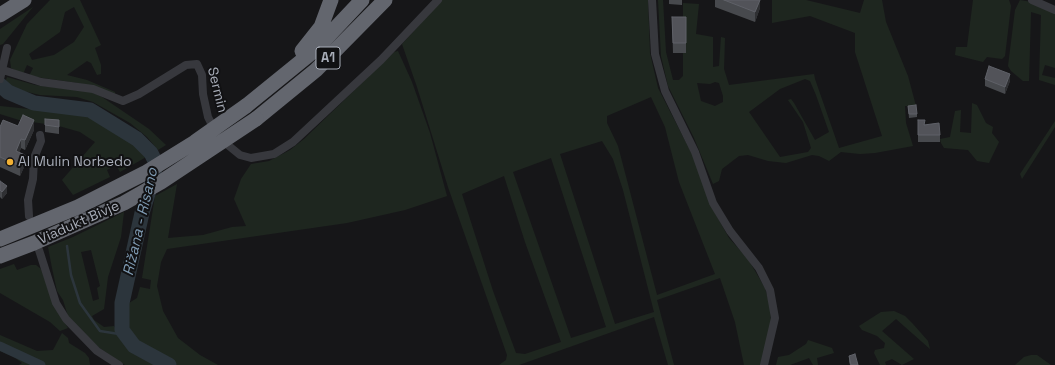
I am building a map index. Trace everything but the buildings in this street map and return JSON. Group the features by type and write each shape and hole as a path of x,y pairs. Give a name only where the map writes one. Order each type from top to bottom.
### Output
{"highway":[{"path":"0,15 24,0"},
{"path":"297,58 318,18 323,0"},
{"path":"280,76 297,58 321,27 331,0"},
{"name":"A1","path":"280,76 315,50 362,0"},
{"name":"Viadukt Bivje","path":"0,256 34,243 124,203 180,170 256,119 316,70 385,0"},
{"name":"Viadukt Bivje","path":"0,239 78,207 145,173 195,142 246,106 280,76"}],"street":[{"name":"Sermin","path":"1,75 93,90 123,101 139,94 186,65 198,64 202,75 203,94 208,117 218,137 240,155 251,158 274,154 293,142 381,60 438,0"},
{"path":"652,0 655,54 665,91 695,152 713,203 730,231 759,268 770,290 775,318 764,365"},
{"path":"1032,0 1055,10"},
{"path":"1,75 7,48"},
{"path":"29,216 28,200 33,180 34,158 41,141 40,135"},
{"path":"39,250 56,303 66,319 97,351 119,365"}],"shaded area":[{"path":"50,0 80,0 101,45 95,48 101,65 101,74 97,75 91,63 87,61 67,75 87,80 115,92 115,97 96,88 78,83 29,76 33,68 27,65 23,74 11,68 10,60 27,24","holes":["74,7 84,27 74,42 54,55 32,60 29,54 60,32 65,12"]},
{"path":"442,0 648,0 650,53 658,88 692,154 715,213 729,238 748,259 765,288 770,306 771,322 761,365 744,365 735,322 720,278 657,300 674,365 668,365 654,317 519,365 499,365 506,360 507,355 448,187 402,44","holes":["651,97 665,127 679,182 715,274 657,295 618,146 607,123 607,116","602,141 613,159 623,190 654,312 615,324 560,154","551,158 606,327 571,338 513,172","504,176 525,242 561,342 525,354 516,353 493,291 462,194"]},
{"path":"658,0 663,0 666,52 673,80 679,80 683,76 683,3 699,4 696,34 713,37 713,67 719,66 721,37 725,38 724,69 729,85 814,74 839,148 882,136 855,52 855,33 810,16 772,23 772,0 806,0 860,13 864,0 882,0 886,22 908,76 916,106 905,106 906,123 913,146 875,153 860,154 841,152 829,161 819,156 812,155 786,163 768,161 748,155 739,156 722,169 719,181 713,184 694,138 668,86 661,56","holes":["805,79 810,81 829,132 815,140 794,103 791,99 788,100 803,122 811,148 808,152 780,157 749,112 780,89","715,82 719,83 723,96 723,102 715,106 701,101 697,83 710,84"]},
{"path":"973,0 1009,0 1011,6 1005,56 1002,59 987,57 983,62 955,55 956,47 967,47"},
{"path":"1020,0 1032,2 1055,13 1055,68 1045,65 1042,75 1055,78 1055,85 1039,80 1041,15 1031,12 1029,81 1023,81 1011,71 1008,66 1015,10"},
{"path":"33,7 3,44 0,45 0,29"},
{"path":"398,51 412,82 430,133 447,196 405,210 347,223 167,249 161,262 157,286 163,311 178,338 200,355 218,365 177,365 135,342 128,329 127,312 129,303 137,298 140,287 150,289 151,280 142,278 155,196 177,184 168,238 203,235 232,227 246,226 234,199 241,179 251,164 269,161 290,150 304,139 394,52"},
{"path":"7,77 35,85 91,92 102,97 149,129 166,145 158,150 147,137 130,123 93,102 77,97 40,95 19,90 5,83"},
{"path":"972,103 977,105 986,123 993,127 992,133 999,142 989,163 977,161 968,150 944,148 941,143 940,139 950,137 955,111 961,110 960,132 971,133"},
{"path":"0,106 76,114 90,117 120,132 133,141 148,156 120,172 116,165 107,170 110,177 73,195 62,180 95,142 80,132 59,126 19,120 0,114"},
{"path":"1055,121 1055,127 1022,179 1020,174"},
{"path":"124,212 121,237 108,277 104,309 92,316 94,320 104,327 114,326 127,346 157,365 125,365 98,347 68,316 63,300 57,291 48,247 73,237","holes":["91,250 100,286 97,288 99,299 93,301 81,252"]},
{"path":"14,264 17,270 31,265 36,265 41,269 55,308 68,328 60,331 50,322 0,293 0,269"},
{"path":"894,311 905,316 913,324 928,341 930,349 896,319 882,331 914,359 902,365 892,359 885,362 886,365 880,365 874,353 875,350 884,348 885,343 877,336 862,330 859,326 881,312"},
{"path":"62,333 68,338 69,343 85,353 89,358 90,365 19,365 22,363 14,357 0,351 0,348 33,363 33,358 0,342 0,335 37,351 53,350"},
{"path":"808,340 832,348 834,353 817,358 818,365 813,365 809,358 790,365 776,365 778,357 789,355 806,344"},
{"path":"1037,355 1051,365 1015,365 1024,357"}],"waterway":[{"name":"Rižana - Risano","path":"0,85 8,92 34,103 90,110 137,139 151,153 156,163 142,213 122,303 122,330 134,346 169,365"},
{"path":"67,246 71,275 80,303 100,331 125,335"},
{"path":"0,346 41,365"}],"place":[{"name":"Al Mulin Norbedo","path":"10,162"}]}
